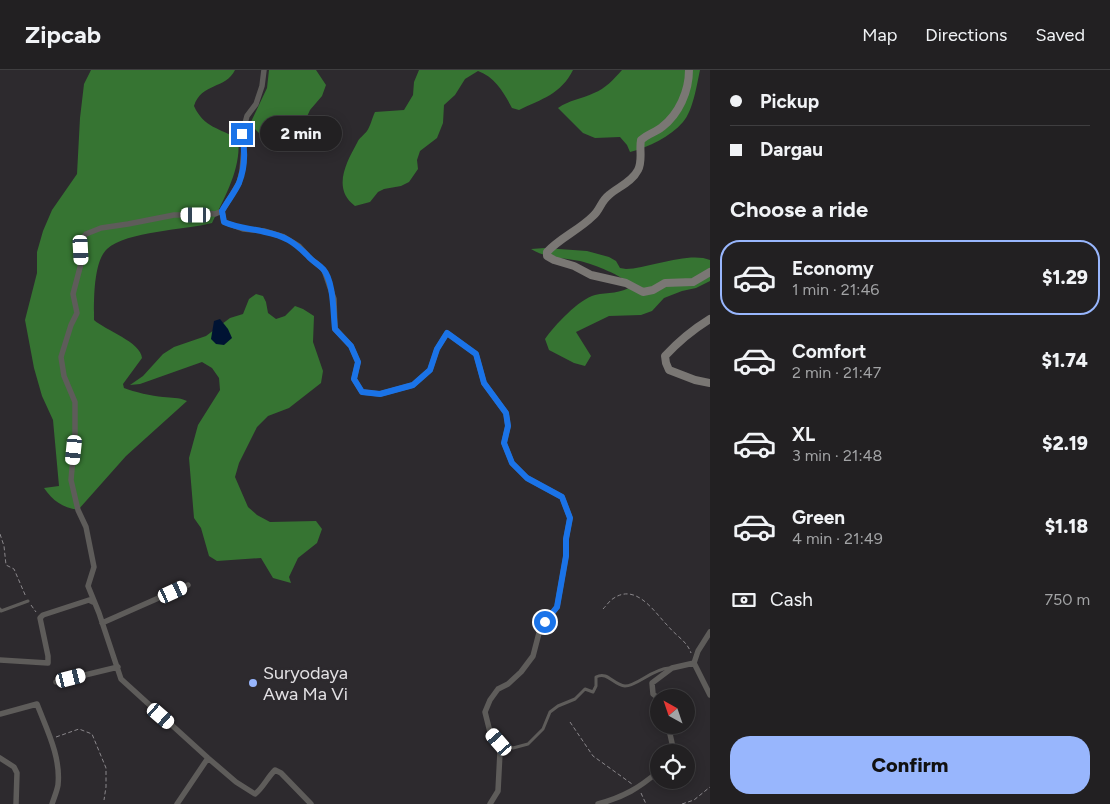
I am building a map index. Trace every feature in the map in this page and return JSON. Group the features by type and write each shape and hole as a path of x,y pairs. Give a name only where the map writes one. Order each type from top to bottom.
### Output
{"street":[{"path":"264,70 262,86 256,104 247,116 242,134 244,147 239,184 222,211 215,214 174,215 101,228 86,234 81,240 82,260 73,294 78,313 71,325 61,357 64,376 75,402 75,434 71,480 78,510 86,527 94,567 88,586 121,679 208,758 236,782 254,794 276,770 311,804"},
{"path":"689,70 685,95 675,114 665,125 641,140 640,164 636,173 628,182 602,201 598,211 592,217 557,242 547,252 547,256 592,275 626,283 643,292 653,290 664,283 693,282 710,272"},
{"path":"222,211 224,222 243,229 264,231 277,235 298,246 324,270 334,299 335,329 351,346 358,362 354,379 362,392 380,394 413,385 430,370 437,349 447,333 476,354 484,383 506,413 508,426 504,443 512,463 527,478 562,497 570,518 566,539 565,565 557,607 539,633 533,656 521,672 508,684 498,689 490,700 485,712 490,732 499,742 500,779 498,791 490,804"},
{"path":"710,319 680,339 665,356 670,370 695,380 710,383"},
{"path":"102,623 188,585"},
{"path":"0,660 48,663 40,618 42,615 89,600 94,603"},
{"path":"653,689 652,683 672,668 694,663 710,632"},
{"path":"694,663 710,695"},
{"path":"56,682 118,667"},
{"path":"0,714 37,704 50,738 58,767 58,786 52,804"},
{"path":"0,758 14,767 16,772 16,804"},
{"path":"177,804 208,758"},
{"path":"598,804 638,788 650,778"}],"lane":[{"path":"0,609 2,611 10,609 28,601"},
{"path":"499,742 513,748 528,744 543,729 547,717 553,709 575,699 586,689 593,692 596,686 596,677 599,675 605,675 618,684 627,686 661,668 672,668"}],"path":[{"path":"0,534 4,546 6,565 14,569 28,601 40,618"},
{"path":"603,609 614,598 627,593 636,596 650,605 668,626 683,639 694,663"},
{"path":"570,722 593,756 638,788 646,804"},
{"path":"50,738 79,729 92,734 106,768 104,800"},
{"path":"682,804 694,800 710,788"}],"green space":[{"path":"91,70 235,70 226,80 202,93 194,106 203,119 213,127 238,139 239,150 235,172 212,223 128,238 116,243 102,255 95,283 94,320 136,347 142,358 123,384 124,388 148,395 178,398 187,401 126,456 78,510 58,503 44,488 59,486 53,420 42,396 34,368 25,320 37,273 37,252 43,231 52,210 77,174 84,84"},
{"path":"269,70 316,70 326,85 322,96 310,110 305,121 291,134 276,142 263,137 250,124 267,88"},
{"path":"419,70 573,70 563,85 557,90 519,110 512,108 498,86 484,74 478,71 465,79 455,95 444,105 443,123 437,138 420,151 417,160 418,169 409,182 401,186 384,189 378,192 370,202 355,206 344,192 343,176 345,167 358,141 368,129 375,112 404,110 413,95 414,82"},
{"path":"622,70 700,70 692,104 683,122 659,141 630,152 620,137 595,138 583,133 558,108 602,89"},
{"path":"531,249 587,251 609,257 616,261 620,268 626,269 692,257 702,258 710,260 710,281 696,288 664,298 652,311 641,315 609,316 576,332 591,356 585,366 574,363 549,350 545,339 567,314 582,302 595,295 619,292 632,286 615,274 593,265 548,256"},
{"path":"256,294 263,296 268,313 276,319 285,316 295,306 314,316 313,342 323,371 321,383 289,408 268,416 257,427 239,463 235,477 248,507 257,515 270,522 316,521 322,529 317,543 298,558 289,577 291,583 273,578 261,558 217,561 209,556 201,528 194,518 189,458 198,425 220,390 219,378 212,368 202,362 140,384 130,385 143,376 163,354 174,347 206,336 230,318 243,314 249,299"}],"water":[{"path":"220,319 232,338 224,345 216,344 211,339 214,321"}],"place":[{"name":"Suryodaya Awa Ma Vi","path":"253,683"}],"route":[{"path":"242,134 244,147 242,171 239,184 222,211 224,222 243,229 264,231 284,237 298,246 324,270 334,299 335,329 351,346 358,362 354,379 362,392 380,394 413,385 430,370 437,349 447,333 476,354 484,383 506,413 508,426 504,443 512,463 527,478 562,497 570,518 566,539 564,573 557,607 545,622"}]}
